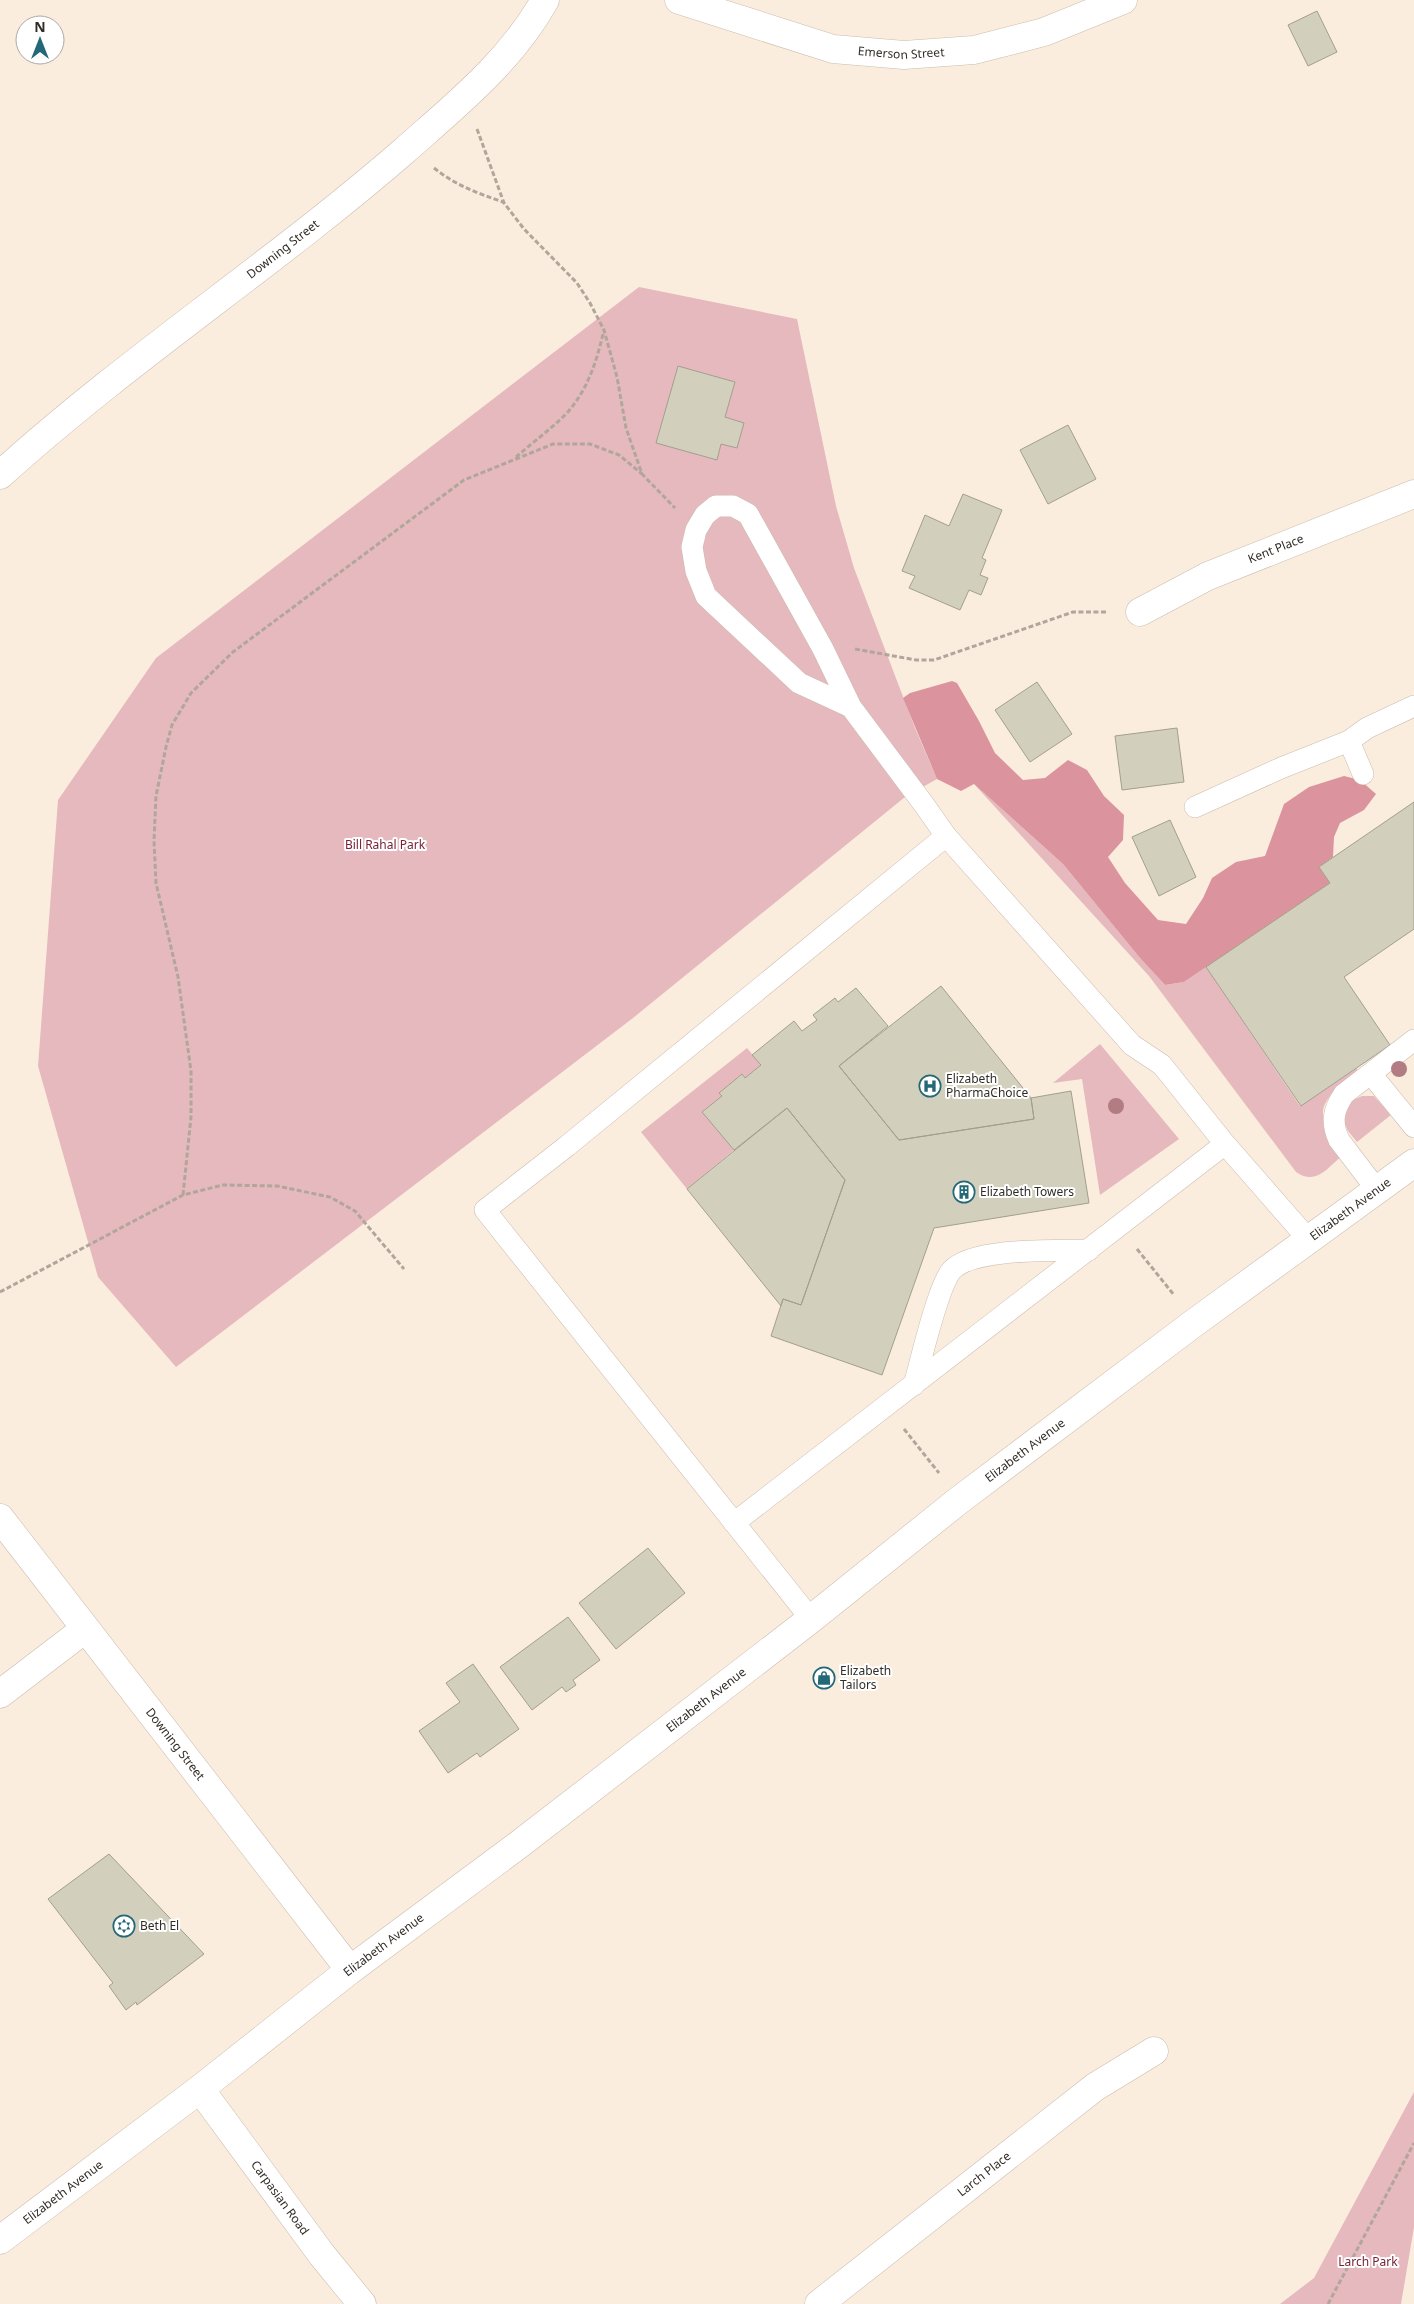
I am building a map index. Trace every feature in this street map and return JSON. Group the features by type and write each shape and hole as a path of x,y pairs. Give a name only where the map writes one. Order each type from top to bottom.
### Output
{"street":[{"name":"Downing Street","path":"0,475 34,444 128,368 345,202 460,101 506,57 545,0"},
{"name":"Emerson Street","path":"678,0 833,49 904,55 974,50 1044,32 1123,0"},
{"name":"Kent Place","path":"1140,612 1208,576 1414,494"},
{"name":"Elizabeth Avenue","path":"0,2240 200,2089 350,1970 517,1846 811,1619 958,1501 1308,1239 1414,1163"},
{"name":"Downing Street","path":"0,1518 84,1629 350,1970"},
{"path":"0,1694 84,1629"},
{"name":"Larch Place","path":"819,2304 1095,2087 1154,2051"},
{"name":"Carpasian Road","path":"200,2089 322,2255 362,2304"}],"lane":[{"path":"851,707 799,683 706,596 696,571 692,547 696,530 705,515 716,506 733,506 748,514 823,648 851,707 946,836 1132,1045 1162,1065 1225,1144 1308,1239"},
{"path":"1195,807 1281,768 1349,741 1367,728 1414,706"},
{"path":"1349,741 1363,774"},
{"path":"811,1619 485,1210 567,1146 946,836"},
{"path":"1377,1190 1339,1140 1333,1119 1336,1106 1344,1094 1414,1040"},
{"path":"1371,1074 1414,1127"},
{"path":"734,1523 1225,1144"},
{"path":"914,1385 940,1295 952,1270 977,1256 1089,1250"}],"path":[{"path":"477,128 504,203 524,229 577,283 604,330 617,377 626,428 642,474"},
{"path":"434,168 467,190 504,203"},
{"path":"512,460 566,414 585,387 597,358 604,330"},
{"path":"183,1195 191,1117 191,1070 178,977 156,883 154,841 156,796 172,725 191,693 233,652 464,480 553,444 590,444 619,455 642,474 696,530"},
{"path":"823,648 861,649 926,661 980,645 1073,612 1140,612"},
{"path":"0,1292 183,1195 223,1185 277,1186 330,1198 355,1211 404,1269"},
{"path":"1136,1248 1174,1295"},
{"path":"901,1424 942,1478"},
{"path":"1328,2304 1414,2143"}],"green space":[{"name":"Bill Rahal Park","path":"639,287 797,319 836,506 854,568 915,728 937,779 905,797 633,1018 176,1367 98,1277 38,1066 58,800 156,658"},
{"path":"974,784 1063,864 1140,958 1165,985 1184,982 1206,967 1300,1106 1357,1068 1357,1072 1343,1083 1326,1101 1323,1110 1323,1118 1327,1128 1342,1156 1321,1174 1310,1177 1296,1172 1149,976"},
{"path":"1100,1044 1179,1139 1100,1195 1082,1079 1053,1083"},
{"path":"747,1048 761,1065 745,1078 742,1074 719,1093 722,1096 703,1111 734,1150 687,1189 641,1132"},
{"path":"1362,1096 1374,1096 1391,1115 1357,1142 1348,1131 1343,1120 1351,1101"},
{"name":"Larch Park","path":"1414,2092 1414,2227 1401,2304 1280,2304 1314,2278"}],"shaded area":[{"path":"952,681 957,683 995,753 1023,780 1045,778 1068,760 1087,770 1104,796 1124,815 1123,840 1108,857 1125,883 1158,920 1186,924 1203,898 1212,878 1236,862 1265,856 1284,804 1309,787 1344,776 1360,780 1376,794 1364,810 1340,823 1334,837 1333,857 1319,867 1330,883 1184,982 1165,985 1140,958 1063,864 974,784 961,791 937,779 903,698 910,693"}],"building":[{"path":"1317,11 1337,52 1308,66 1288,25"},
{"path":"678,366 735,382 725,417 744,423 737,448 721,444 717,460 656,443"},
{"path":"1068,425 1096,479 1048,504 1020,450"},
{"path":"963,494 1002,510 982,558 986,560 980,575 988,578 981,595 969,590 960,610 909,588 915,576 902,571 925,515 949,526"},
{"path":"1037,682 1072,734 1030,762 995,710"},
{"path":"1177,728 1184,782 1122,790 1115,736"},
{"path":"1414,802 1414,929 1344,977 1390,1045 1301,1106 1206,967 1330,883 1319,867"},
{"path":"1170,820 1196,877 1159,896 1132,837"},
{"path":"941,986 1031,1098 1034,1119 899,1140 839,1066"},
{"name":"Elizabeth Towers","path":"856,988 888,1026 839,1066 899,1140 1034,1119 1031,1098 1071,1091 1089,1203 934,1228 882,1375 771,1336 783,1299 801,1305 845,1180 787,1108 734,1150 702,1112 722,1096 719,1093 742,1074 745,1078 761,1065 752,1055 794,1021 802,1031 817,1020 813,1015 835,998 838,1002"},
{"path":"787,1108 845,1180 801,1305 783,1299 781,1306 687,1189"},
{"path":"648,1548 685,1593 616,1649 579,1603"},
{"path":"568,1617 600,1660 573,1680 576,1685 566,1692 562,1687 532,1710 500,1667"},
{"path":"473,1664 519,1729 480,1757 477,1753 448,1773 419,1731 460,1702 446,1683"},
{"name":"Beth El","path":"109,1854 204,1954 137,2005 136,2002 126,2010 109,1986 113,1983 48,1899"}],"place":[{"name":"Elizabeth PharmaChoice","path":"930,1086"},
{"name":"Elizabeth Towers","path":"964,1192"},
{"name":"Elizabeth Tailors","path":"824,1678"},
{"name":"Beth El","path":"124,1926"}]}
